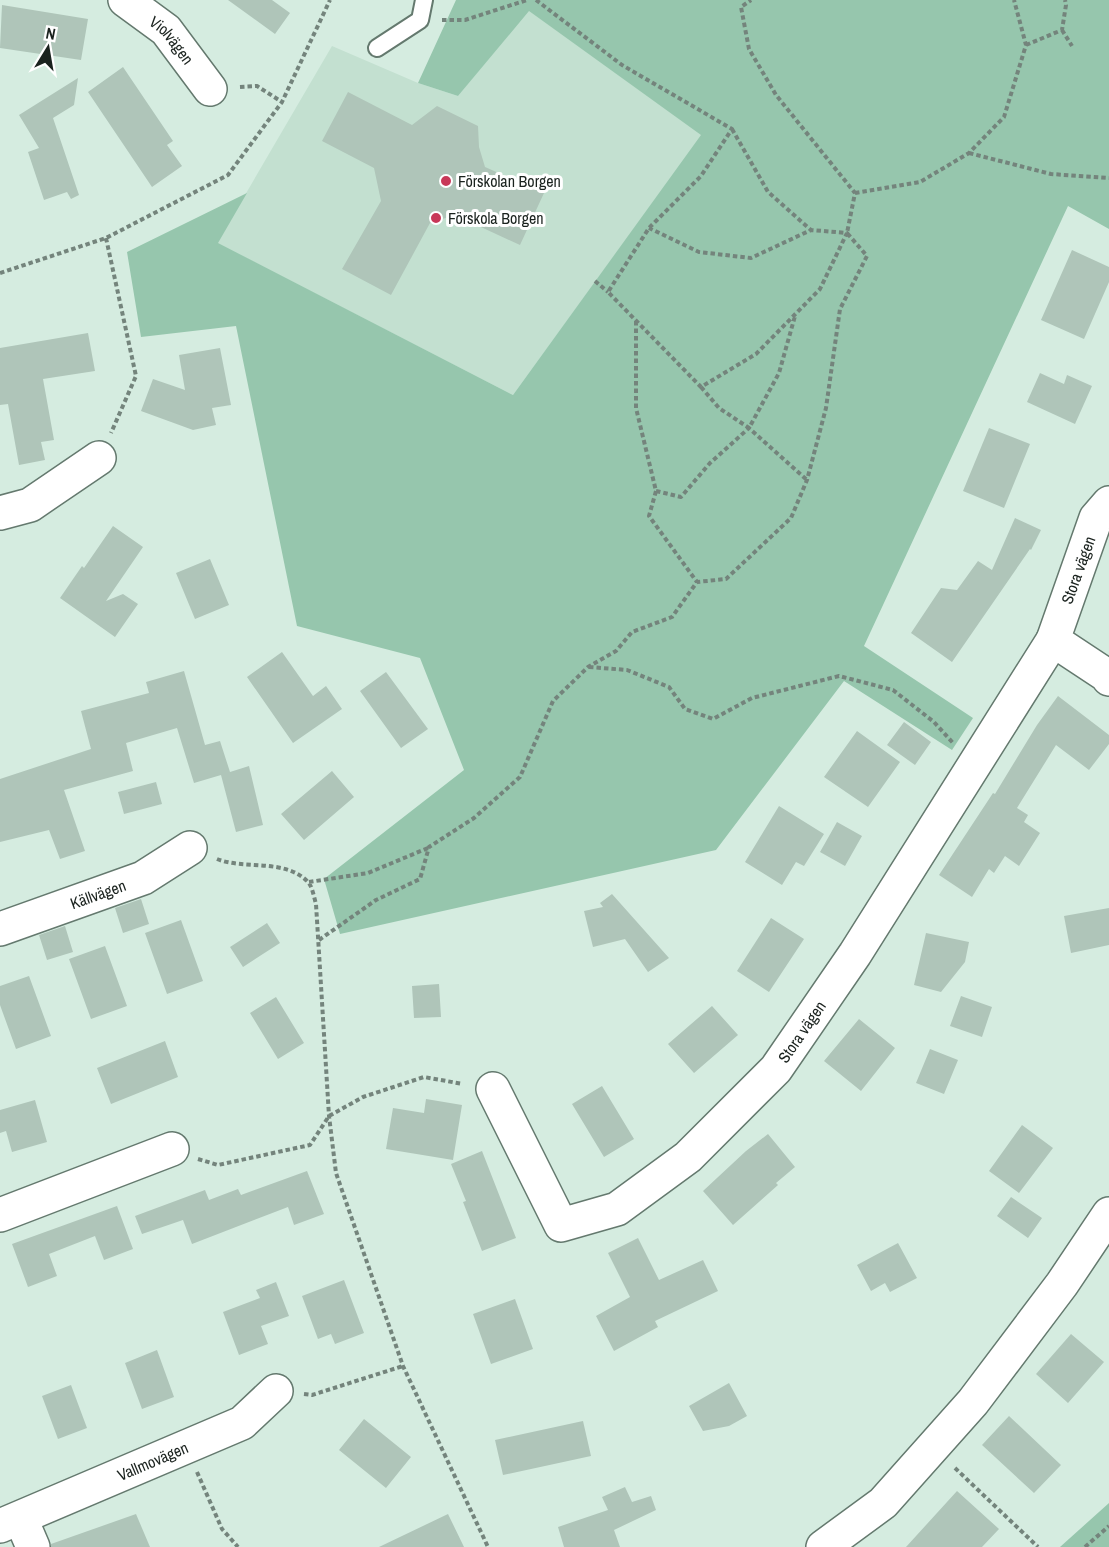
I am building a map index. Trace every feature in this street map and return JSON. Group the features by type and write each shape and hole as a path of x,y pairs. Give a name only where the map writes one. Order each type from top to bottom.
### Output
{"street":[{"name":"Violvägen","path":"125,0 166,30 210,89"},
{"path":"0,513 30,505 99,458"},
{"name":"Stora vägen","path":"493,1089 561,1225 617,1209 688,1157 776,1069 855,954 972,765 1053,640 1096,518 1109,503"},
{"path":"1053,640 1109,679"},
{"name":"Källvägen","path":"0,929 143,878 190,848"},
{"path":"0,1215 172,1149"},
{"path":"824,1547 883,1503 973,1402 1062,1284 1109,1214"},
{"name":"Vallmovägen","path":"18,1531 186,1447 242,1424 276,1391"}],"lane":[{"path":"377,48 420,20 424,0"}],"path":[{"path":"0,273 106,238 228,175 282,102 330,0"},
{"path":"420,20 465,20 527,0"},
{"path":"536,0 622,65 732,129 768,192 811,230"},
{"path":"751,0 741,8 749,49 776,95 855,193"},
{"path":"855,193 920,182 969,153 1004,117 1026,45 1014,0"},
{"path":"1065,0 1062,30 1072,46"},
{"path":"1026,45 1062,30"},
{"path":"210,89 256,86 282,102"},
{"path":"608,292 649,228 700,176 732,129"},
{"path":"969,153 1051,174 1109,178"},
{"path":"701,387 756,354 820,289 847,233 855,193"},
{"path":"190,848 226,863 288,870 309,882 368,873 429,848 474,818 520,777 553,701 588,667 616,651 632,632 672,616 697,582 726,579 792,518 807,480 826,408 840,309 867,256 847,233 811,230 751,258 699,252 649,228"},
{"path":"99,458 136,376 106,238"},
{"path":"595,281 636,320 719,408 749,428 807,480"},
{"path":"656,492 681,497 710,463 749,428 779,374 795,313"},
{"path":"636,320 636,408 656,492 649,516 697,582"},
{"path":"588,667 627,670 669,687 685,709 713,719 752,698 838,676 893,690 934,722 972,765"},
{"path":"318,940 375,900 420,879 429,848"},
{"path":"309,882 316,904 329,1116 336,1173 403,1366 488,1547"},
{"path":"172,1149 218,1166 310,1145 329,1116 363,1097 424,1077 493,1089"},
{"path":"276,1391 312,1395 403,1366"},
{"path":"186,1447 222,1529 238,1547"},
{"path":"933,1447 1038,1547"},
{"path":"1085,1547 1109,1526"}],"shaded area":[{"path":"456,0 1109,0 1109,229 1068,206 864,646 973,718 952,750 844,681 716,850 340,934 324,879 464,770 420,658 297,626 236,326 141,337 127,252 247,193 218,243 513,395 701,135 529,11 458,96 418,83"},
{"name":"Förskola Borgen","path":"528,10 702,135 513,395 217,243 332,46 418,83 458,96"},
{"path":"1109,1503 1109,1547 1060,1547"}],"building":[{"path":"228,0 272,0 290,13 275,34"},
{"path":"2,5 88,19 81,60 0,48"},
{"path":"123,67 173,141 167,145 182,166 152,187 88,92"},
{"path":"78,78 74,105 53,118 79,195 71,199 67,192 44,200 28,152 39,148 19,115"},
{"name":"Förskolan Borgen","path":"348,92 412,125 437,106 478,126 479,147 485,167 544,193 520,245 455,215 430,223 391,295 342,269 381,201 374,168 322,141"},
{"path":"1072,250 1109,267 1109,282 1084,339 1041,320"},
{"path":"88,333 95,371 43,379 54,440 41,442 45,460 19,465 8,404 0,405 0,348"},
{"path":"220,348 231,405 212,408 216,425 193,430 141,411 153,379 185,390 179,355"},
{"path":"1040,373 1064,384 1067,375 1092,386 1075,424 1027,402"},
{"path":"989,428 1030,444 1004,508 963,491"},
{"path":"1015,518 1041,530 1031,550 952,662 911,633 941,588 957,590 978,561 992,570"},
{"path":"113,526 143,547 106,601 123,594 138,604 115,637 60,598"},
{"path":"210,559 229,605 195,619 176,573"},
{"path":"282,652 313,696 326,686 342,709 293,743 247,677"},
{"path":"184,671 205,745 220,741 230,772 249,766 263,825 236,832 221,775 194,783 177,728 126,743 133,771 64,790 85,851 60,859 49,830 0,842 0,779 91,749 81,711 149,693 146,682"},
{"path":"386,672 428,729 401,748 360,691"},
{"path":"1058,696 1109,735 1109,744 1089,770 1056,745 1017,808 1028,815 1024,822 1040,833 1019,866 1005,856 994,873 989,869 972,897 939,875"},
{"path":"904,722 931,742 915,765 887,745"},
{"path":"857,731 900,762 868,807 824,777"},
{"path":"332,771 354,797 304,840 281,814"},
{"path":"156,782 162,804 124,814 118,792"},
{"path":"779,806 824,834 804,866 796,862 782,885 745,862"},
{"path":"837,822 862,836 845,866 820,852"},
{"path":"612,894 669,958 648,972 625,939 593,947 584,911 603,907 600,903"},
{"path":"141,899 149,924 123,933 115,908"},
{"path":"1109,908 1109,945 1071,953 1064,916"},
{"path":"771,918 804,939 769,992 737,971"},
{"path":"181,920 203,981 167,994 145,933"},
{"path":"267,923 280,943 243,967 230,947"},
{"path":"65,926 73,952 47,960 39,935"},
{"path":"926,933 969,942 965,962 941,992 914,985"},
{"path":"105,946 127,1006 91,1019 69,959"},
{"path":"29,976 51,1036 16,1049 0,1005 0,986"},
{"path":"439,984 441,1017 414,1018 412,986"},
{"path":"961,996 992,1007 982,1037 950,1026"},
{"path":"276,997 304,1043 278,1059 250,1013"},
{"path":"712,1006 738,1035 694,1073 668,1044"},
{"path":"859,1019 895,1048 861,1091 824,1061"},
{"path":"165,1041 178,1077 111,1104 97,1068"},
{"path":"930,1049 958,1060 944,1094 916,1083"},
{"path":"602,1086 634,1139 604,1157 572,1104"},
{"path":"426,1099 462,1105 453,1160 386,1149 393,1108 424,1113"},
{"path":"35,1100 47,1142 12,1152 6,1131 0,1133 0,1110"},
{"path":"1022,1125 1053,1148 1019,1193 989,1171"},
{"path":"768,1134 795,1167 733,1225 703,1191"},
{"path":"482,1151 516,1238 482,1251 451,1164"},
{"path":"307,1171 324,1214 294,1225 288,1207 192,1244 183,1220 142,1234 135,1216 205,1190 209,1200 238,1189 241,1195"},
{"path":"1011,1197 1042,1218 1028,1238 997,1216"},
{"path":"117,1206 133,1249 104,1260 95,1236 49,1254 57,1276 28,1287 12,1244"},
{"path":"638,1238 659,1280 703,1260 718,1291 655,1321 658,1327 614,1351 596,1316 630,1297 608,1253"},
{"path":"898,1243 917,1278 890,1292 885,1283 871,1291 857,1265"},
{"path":"344,1280 364,1333 335,1344 331,1334 318,1339 302,1296"},
{"path":"276,1282 289,1316 261,1326 268,1344 239,1355 223,1312 260,1298 256,1290"},
{"path":"515,1299 533,1349 491,1364 473,1314"},
{"path":"1071,1334 1104,1362 1068,1403 1036,1374"},
{"path":"157,1350 174,1397 142,1409 125,1363"},
{"path":"729,1383 747,1416 729,1426 703,1431 689,1406"},
{"path":"71,1385 87,1428 58,1439 42,1396"},
{"path":"1009,1416 1061,1465 1034,1493 982,1445"},
{"path":"364,1419 411,1457 386,1488 339,1450"},
{"path":"583,1421 591,1456 503,1475 495,1440"},
{"path":"625,1487 632,1502 651,1496 656,1510 614,1530 620,1547 564,1547 558,1527 608,1510 602,1497"},
{"path":"957,1491 999,1529 982,1547 906,1547"},
{"path":"136,1514 150,1547 51,1547 51,1544"},
{"path":"448,1514 464,1547 379,1547"}],"place":[{"name":"Förskolan Borgen","path":"446,181"},
{"name":"Förskola Borgen","path":"436,218"}]}
